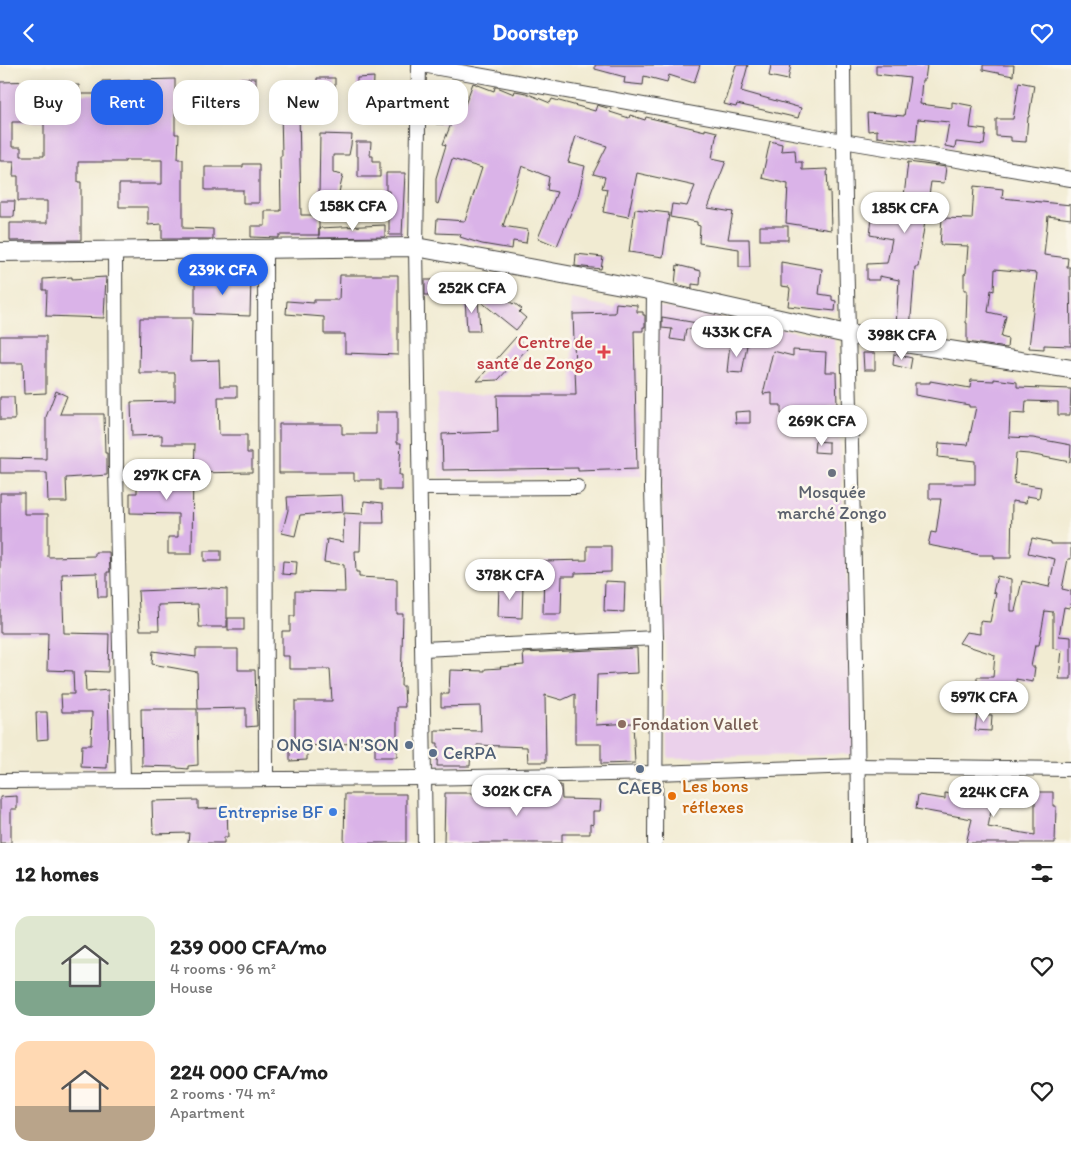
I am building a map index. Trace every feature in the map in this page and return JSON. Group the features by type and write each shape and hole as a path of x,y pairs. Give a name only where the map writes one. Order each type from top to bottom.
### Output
{"street":[{"path":"425,843 416,247 421,65 843,141 1071,179"},
{"path":"843,65 858,843"},
{"path":"0,252 416,247 654,291 847,334 1071,369"},
{"path":"265,249 266,779"},
{"path":"115,251 116,470 122,780"},
{"path":"654,291 652,488 656,638 655,843"},
{"path":"420,488 577,487"},
{"path":"422,649 656,638"},
{"path":"0,781 424,778 858,766 1071,769"}],"shaded area":[{"name":"Centre de santé de Zongo","path":"571,299 634,312 642,476 439,477 437,394 572,393"},
{"path":"657,306 835,339 855,754 668,758"}],"building":[{"path":"595,65 700,65 694,83 669,75 667,82 644,76 643,85 624,83 625,77 595,69"},
{"path":"736,65 748,65 741,91 801,108 798,118 737,104 736,107 724,104"},
{"path":"771,65 791,65 788,80 769,76"},
{"path":"876,65 927,65 925,80 922,80 920,104 952,108 952,102 973,106 970,128 986,130 984,145 956,142 955,148 945,146 949,122 918,119 916,141 877,137 877,130 868,131 867,113 904,116 910,78 876,74"},
{"path":"983,65 1014,65 1013,76 983,70"},
{"path":"374,77 374,80 357,80 357,78"},
{"path":"241,78 256,78 256,80 241,80"},
{"path":"317,78 335,78 335,80 317,80"},
{"path":"175,79 173,80 173,125 175,125 175,134 179,134 178,159 183,159 183,228 213,229 213,239 162,239 162,224 148,225 148,207 119,207 119,184 162,184 162,160 125,160 125,162 78,162 78,182 81,182 81,240 10,241 10,223 47,223 47,201 18,201 18,176 13,176 14,161 0,161 0,82 15,82 15,122 12,122 12,147 21,147 21,156 44,156 44,125 81,125 81,94 91,94 91,125 163,125 163,80 138,80"},
{"path":"1019,82 1034,85 1026,142 1011,141 1011,137 996,136 996,119 1013,119"},
{"path":"473,83 494,91 495,87 497,87 514,94 515,91 526,93 550,103 552,99 595,111 597,105 611,109 610,112 629,118 630,115 645,120 646,117 705,131 705,129 717,132 712,158 726,161 708,208 733,212 728,239 749,239 750,267 739,267 739,249 699,243 700,226 697,225 697,222 670,217 672,204 687,206 695,186 637,173 628,217 603,212 607,189 602,188 605,177 593,174 607,146 576,136 568,162 585,166 578,196 557,246 538,238 557,192 547,190 549,177 522,166 503,226 528,230 526,243 513,241 512,249 482,244 460,237 461,234 436,233 437,219 465,221 482,168 452,159 438,204 436,203 436,178 446,145 443,144 451,125 468,125 468,96"},
{"path":"281,125 299,125 301,215 319,215 319,235 279,235 279,238 251,237 251,226 265,226 265,211 281,211 280,156 282,156"},
{"path":"320,134 352,135 349,155 333,155 333,173 343,175 337,201 319,196"},
{"path":"770,141 782,144 781,151 795,150 796,162 802,162 802,170 827,169 828,192 830,191 831,230 786,223 788,184 762,178"},
{"path":"356,142 371,142 370,156 373,156 373,161 380,161 380,177 358,177"},
{"path":"908,162 946,167 944,183 931,182 918,267 915,267 910,329 896,326 899,280 879,276 879,280 867,280 867,264 887,263 892,239 870,235 872,218 884,220 885,205 888,206 889,195 904,196"},
{"path":"243,164 259,164 259,203 243,203 243,190 205,190 205,167 243,167"},
{"path":"386,173 405,173 402,235 389,235 389,191 386,191"},
{"path":"974,186 1003,189 1002,198 1071,205 1071,219 1048,216 1044,255 1068,258 1067,267 1070,267 1071,346 1044,345 1044,349 1029,348 1037,273 995,269 994,291 991,290 988,312 1006,316 1001,337 1008,339 1007,348 967,342 967,290 964,290 964,274 966,273 968,246 940,245 942,218 972,219"},
{"path":"0,201 15,201 14,217 0,217"},
{"path":"635,209 669,213 663,257 629,252"},
{"path":"385,225 385,237 319,238 319,228"},
{"path":"760,226 788,226 788,240 760,240"},
{"path":"576,254 603,257 601,269 575,266"},
{"path":"781,262 822,269 819,294 832,296 832,300 836,301 835,311 788,306 790,289 789,287 781,286"},
{"path":"677,265 701,271 700,285 692,284 692,288 675,284"},
{"path":"340,275 398,275 398,355 345,353 345,334 324,334 324,317 286,314 287,301 314,303 314,300 339,300"},
{"path":"72,277 72,279 106,277 104,318 46,316 47,290 43,290 43,279"},
{"path":"195,277 251,278 250,316 195,314"},
{"path":"425,280 438,280 438,295 425,295"},
{"path":"491,287 522,309 519,312 526,318 516,330 480,301"},
{"path":"465,298 478,298 480,331 467,331"},
{"name":"Centre de santé de Zongo","path":"616,303 637,305 637,312 643,312 643,315 645,315 643,331 634,331 637,469 578,471 578,468 443,470 442,434 498,432 497,395 576,395 573,314 615,313"},
{"path":"662,317 697,323 696,330 686,329 684,341 670,339 672,329 662,328"},
{"path":"140,318 192,318 191,361 219,360 220,386 237,386 237,397 218,397 219,435 247,435 247,453 252,453 252,472 194,473 195,444 162,444 162,435 132,436 131,402 175,401 175,373 139,373"},
{"path":"0,336 46,336 46,393 24,394 23,363 0,363"},
{"path":"516,337 527,349 498,380 477,381"},
{"path":"730,343 747,345 742,373 727,372"},
{"path":"793,350 826,352 825,372 836,372 837,405 829,406 829,412 781,414 781,405 772,405 772,393 763,394 773,351 793,356"},
{"path":"863,353 875,353 875,370 864,370"},
{"path":"894,354 912,358 910,369 893,365"},
{"path":"994,379 1017,382 1017,387 1071,389 1070,415 1058,415 1058,402 1026,401 1025,414 1010,413 1009,437 1033,438 1071,445 1070,462 1016,453 1014,483 1041,487 1039,498 1027,496 1026,503 1012,501 1011,558 994,558 994,555 980,555 928,545 931,532 936,533 941,499 929,499 929,484 975,484 975,461 938,457 939,443 968,445 976,407 915,395 915,383 930,383 930,381 970,388 971,380 994,381"},
{"path":"56,391 67,396 60,414 104,414 107,475 66,478 67,502 48,502 47,473 0,473 0,458 46,459 46,417"},
{"path":"0,397 14,397 15,420 0,420"},
{"path":"750,411 750,423 736,423 735,412"},
{"path":"376,412 397,412 397,443 401,443 399,475 402,475 402,490 380,490 380,480 354,480 354,473 279,473 279,424 342,424 342,434 376,434"},
{"path":"815,441 829,442 829,453 814,452"},
{"path":"137,467 193,468 192,554 168,554 168,537 178,537 178,514 130,513 130,493 137,493"},
{"path":"0,493 24,493 24,514 48,514 48,557 95,556 95,552 109,552 110,572 107,572 107,597 98,597 97,573 62,574 64,633 109,634 108,672 85,671 86,692 108,690 107,768 81,767 82,745 91,745 92,712 62,712 61,694 74,694 73,671 47,670 48,633 0,633"},
{"path":"342,495 343,512 300,515 295,536 282,533 288,510 287,497"},
{"path":"364,501 383,503 384,523 361,523 360,551 355,551 356,572 359,572 359,577 397,579 397,614 403,614 401,686 404,686 405,707 397,707 397,757 375,757 375,742 307,746 307,760 290,761 290,749 295,749 295,701 332,701 330,669 289,669 289,656 282,656 282,631 290,631 290,616 295,616 295,591 345,592 344,565 324,562 327,539 343,542 344,513 363,514"},
{"path":"1032,538 1051,542 1051,544 1071,544 1071,559 1068,559 1062,589 1071,591 1071,600 1069,608 1064,607 1059,636 1071,637 1071,679 1059,679 1062,650 1053,648 1053,612 1045,611 1039,645 1035,645 1031,667 1035,667 1033,682 1016,679 1016,701 998,701 998,693 977,693 977,677 993,677 995,655 959,643 966,632 980,634 980,621 990,622 996,593 993,592 997,576 1011,579 1011,611 1015,611 1022,581 1049,587 1055,559 1028,553"},
{"path":"587,546 611,546 611,572 575,573 575,576 562,576 561,614 543,614 544,561 587,560"},
{"path":"204,551 221,551 221,561 204,561"},
{"path":"283,561 297,562 296,575 282,574"},
{"path":"605,581 625,582 624,612 604,611"},
{"path":"499,584 523,585 522,618 498,617"},
{"path":"227,589 227,627 199,627 198,604 158,605 159,630 140,630 138,591"},
{"path":"228,618 244,618 244,630 228,630"},
{"path":"637,648 638,673 597,675 596,725 633,723 635,763 601,764 601,744 575,744 575,694 562,700 545,695 546,762 528,762 527,747 477,745 477,751 471,751 470,766 437,766 438,743 435,743 435,730 481,731 480,706 441,707 441,694 449,694 450,670 485,671 485,669 524,665 523,653"},
{"path":"196,649 238,649 238,670 255,670 257,726 246,727 246,708 198,709 197,672 152,664 153,651 196,657"},
{"path":"141,709 197,709 198,765 188,766 188,769 142,766"},
{"path":"36,712 47,712 48,739 37,740"},
{"path":"977,714 992,715 991,731 975,730"},
{"path":"561,785 562,799 601,800 600,811 593,811 593,825 590,824 590,834 562,834 562,843 444,843 445,793 497,793 497,801 525,801 524,786"},
{"path":"1035,792 1053,792 1053,806 1056,806 1055,843 966,843 972,819 916,809 918,795 945,799 945,793 993,801 988,827 1035,835"},
{"path":"345,794 406,794 406,843 344,843"},
{"path":"17,796 17,809 11,809 11,843 0,843 0,797"},
{"path":"198,800 198,809 227,808 228,837 224,837 224,843 188,843 189,833 153,834 152,801"}],"place":[{"name":"Centre de santé de Zongo","path":"604,352"},
{"name":"Mosquée marché Zongo","path":"832,473"},
{"name":"Fondation Vallet","path":"622,724"},
{"name":"ONG SIA N'SON","path":"409,745"},
{"name":"CeRPA","path":"433,753"},
{"name":"CAEB","path":"640,769"},
{"name":"Les bons réflexes","path":"672,796"},
{"name":"Entreprise BF","path":"333,812"}]}
